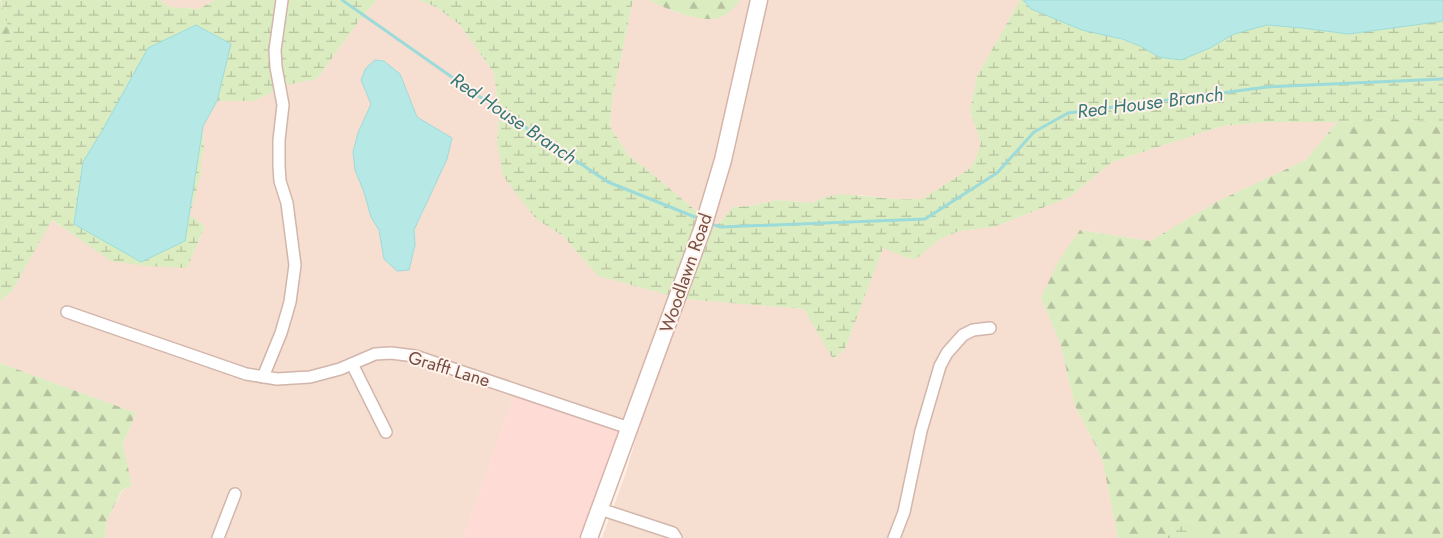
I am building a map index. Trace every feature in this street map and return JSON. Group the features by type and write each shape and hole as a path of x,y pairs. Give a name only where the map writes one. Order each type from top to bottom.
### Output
{"street":[{"path":"263,377 281,333 290,302 296,265 286,203 280,181 279,166 279,140 283,106 275,50 282,0"},
{"name":"Woodlawn Road","path":"589,538 703,227 723,160 759,0"},
{"name":"Grafft Lane","path":"67,312 246,374 277,379 310,377 340,369 375,354 391,353 415,356 629,428"},
{"path":"894,538 904,512 922,431 940,366 947,353 963,335 974,330 990,328"},
{"path":"352,364 386,432"},
{"path":"218,538 235,494"},
{"path":"600,509 673,533 676,538"}],"shaded area":[{"path":"160,0 214,0 199,9 170,7"},
{"path":"377,0 418,0 436,7 460,25 494,73 499,116 497,143 536,219 563,236 598,276 672,296 621,432 515,393 463,538 105,538 107,520 123,490 132,486 123,444 136,413 0,363 0,301 12,291 51,220 74,235 177,267 187,268 205,226 189,215 201,174 201,158 204,150 203,126 217,101 254,101 287,85 317,79 361,18","holes":["375,60 384,61 400,74 417,117 452,138 421,217 414,230 415,245 384,259 379,230 371,217 355,170 358,133 371,104 361,80"]},
{"path":"633,0 648,0 680,14 725,15 741,0 753,0 741,56 701,215 628,155 610,126 613,96"},
{"path":"765,0 1020,0 977,76 970,111 981,143 974,162 969,169 922,199 897,199 858,195 823,198 812,203 777,200 749,206 733,207 715,228 710,224"},
{"path":"1268,122 1337,122 1306,160 1218,201 1150,241 1081,230 1041,298 1060,343 1075,406 1102,458 1118,538 602,538 626,473 636,438 632,436 684,299 805,309 834,359 845,349 883,247 908,258 916,259 940,239 959,231 994,227 1070,197 1112,162 1223,126"},
{"path":"515,393 621,432 582,538 463,538"}],"green space":[{"path":"0,0 11,38 0,44"},
{"path":"1,0 160,0 170,7 199,9 214,0 377,0 361,18 317,79 287,85 254,101 217,101 231,44 197,25 148,48 83,162 185,241 203,126 204,150 201,158 201,174 190,215 205,226 187,268 147,266 111,261 52,220 12,291 0,301 0,44 11,38"},
{"path":"418,0 633,0 613,96 610,126 628,155 701,215 672,296 598,276 563,236 536,219 503,176 497,143 499,116 494,73 460,25 436,7"},
{"path":"648,0 741,0 727,14 719,18 709,19 688,16"},
{"path":"1020,0 1023,0 1031,9 1140,46 1159,57 1210,48 1234,34 1267,25 1349,34 1443,21 1443,127 1427,121 1387,119 1337,122 1268,122 1223,126 1112,162 1070,197 994,227 959,231 940,239 916,259 908,258 883,248 845,349 833,359 804,309 684,299 710,224 715,228 733,207 749,206 777,200 812,203 822,198 841,194 897,199 922,199 969,169 974,162 981,143 970,111 977,76"},
{"path":"1387,119 1427,121 1443,127 1443,538 1193,538 1193,530 1174,526 1167,538 1118,538 1102,458 1075,406 1060,343 1041,298 1058,262 1080,230 1150,241 1218,201 1306,160 1337,122"},
{"path":"0,363 136,413 123,444 132,486 122,490 107,520 105,538 0,538"},
{"path":"1185,524 1193,530 1193,538 1167,538 1174,526"}],"water":[{"path":"1023,0 1443,0 1443,21 1349,34 1267,25 1234,34 1210,48 1181,60 1159,57 1140,46 1122,39 1082,30 1031,9"},
{"path":"196,25 231,44 217,101 203,126 185,241 141,262 74,224 83,162 148,48"},
{"path":"375,60 384,61 400,74 417,117 452,138 447,159 414,230 415,245 409,270 397,271 384,259 379,230 371,217 355,170 353,152 358,133 371,104 361,80 366,68"}],"waterway":[{"name":"Red House Branch","path":"342,0 486,101 608,182 695,217"},
{"name":"Red House Branch","path":"714,225 721,227 925,219 997,173 1034,132 1068,113 1267,87 1443,79"}]}
